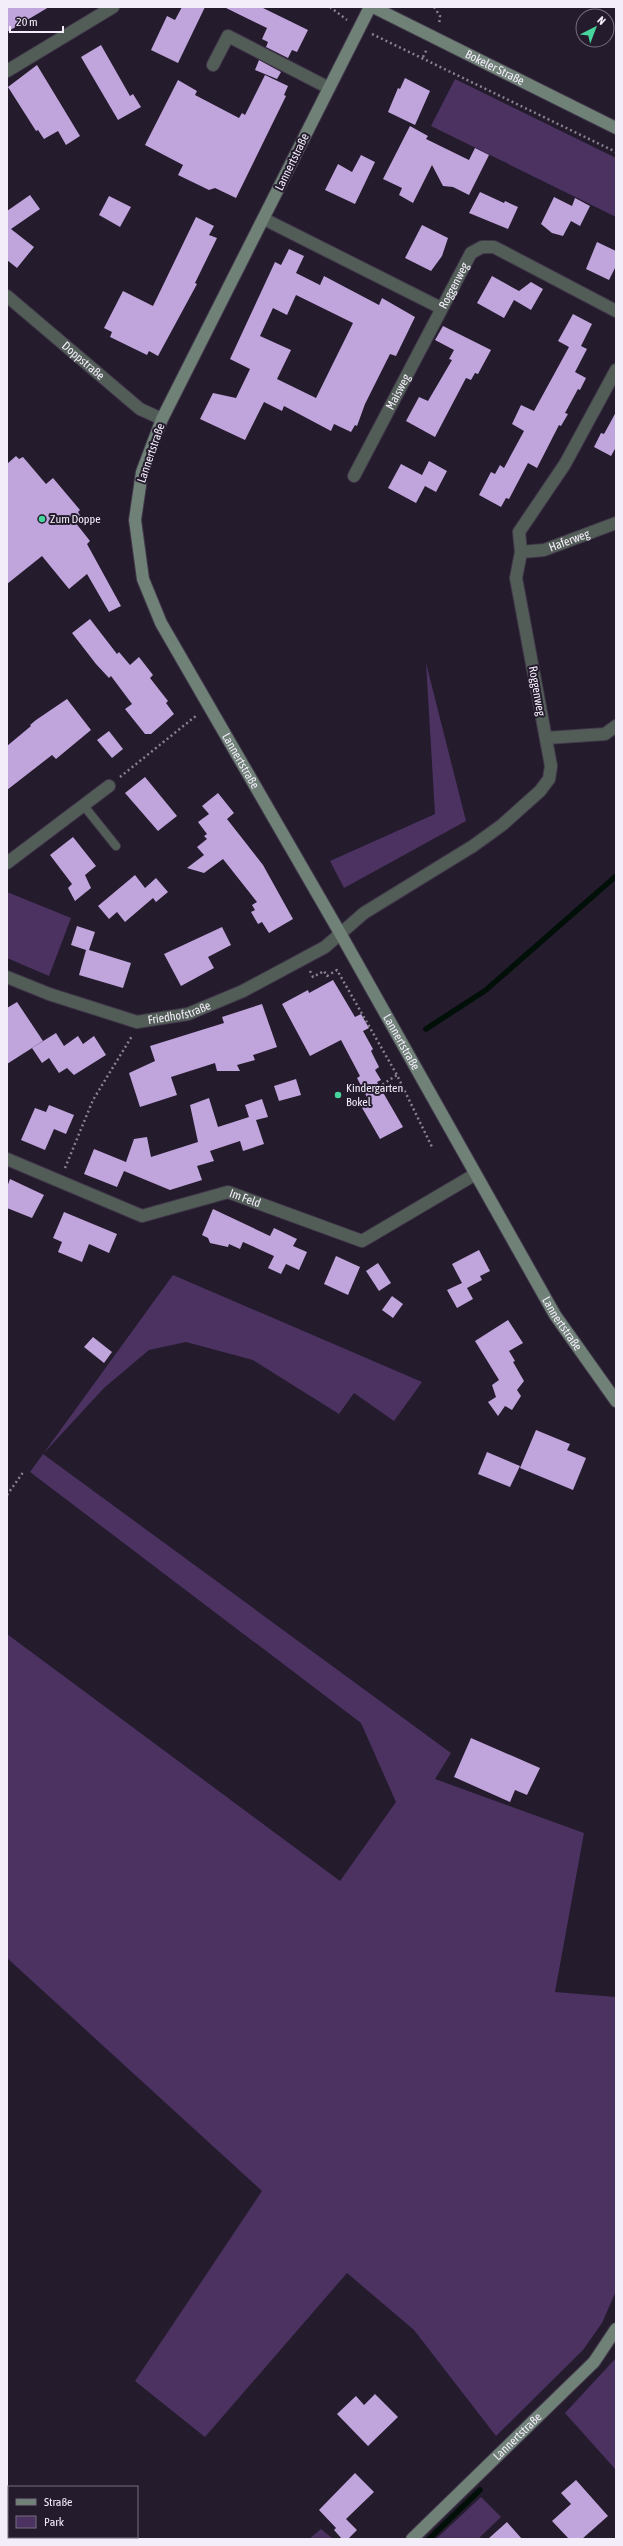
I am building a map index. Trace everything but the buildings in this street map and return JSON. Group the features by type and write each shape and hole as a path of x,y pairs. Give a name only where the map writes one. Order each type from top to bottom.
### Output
{"street":[{"path":"7,71 113,7"},
{"name":"Lannertstraße","path":"371,7 359,28 162,420 142,472 136,502 135,520 142,572 161,623 340,932 474,1175 555,1315 616,1401"},
{"name":"Bokeler Straße","path":"371,7 616,128"},
{"path":"213,65 228,36 329,88"},
{"name":"Roggenweg","path":"264,219 441,308 472,253 482,247 494,247 616,311"},
{"name":"Doppstraße","path":"7,296 140,409 162,420"},
{"name":"Maisweg","path":"354,476 441,308"},
{"name":"Roggenweg","path":"340,932 364,913 473,846 502,825 540,791 549,779 551,766 516,578 521,552 519,532 565,464 616,370"},
{"name":"Haferweg","path":"521,552 544,550 616,523"},
{"path":"546,738 606,734 616,726"},
{"path":"7,863 84,806 108,786"},
{"name":"Friedhofstraße","path":"7,978 49,994 137,1022 188,1014 243,991 325,947 340,932"},
{"name":"Im Feld","path":"7,1159 142,1216 228,1192 362,1241 474,1175"},
{"name":"Lannertstraße","path":"412,2539 594,2362 616,2329"}],"lane":[{"path":"84,806 116,846"}],"path":[{"path":"330,7 359,28 423,57 616,152"},
{"path":"108,786 209,706"},
{"path":"302,959 313,977 324,971 327,976 338,970 397,1075 432,1147"},
{"path":"60,1181 93,1100 132,1036 137,1022"},
{"path":"379,1091 377,1088 397,1075"},
{"path":"7,1495 24,1471"}],"green space":[{"path":"455,79 616,158 616,217 431,126"},
{"path":"426,663 466,821 344,888 330,861 435,814"},
{"path":"7,892 71,918 49,976 7,958"},
{"path":"173,1275 422,1382 394,1421 354,1393 339,1414 253,1360 186,1342 149,1350 104,1388 43,1454"},
{"path":"43,1454 451,1753 435,1779 584,1833 555,1992 616,1997 616,2291 602,2323 583,2350 496,2436 414,2330 347,2273 205,2437 135,2381 262,2191 7,1958 7,1634 340,1881 396,1802 361,1723 30,1472"},
{"path":"616,2358 616,2470 565,2413"},
{"path":"481,2497 501,2517 478,2539 436,2539"},
{"path":"321,2529 333,2539 309,2539"}],"waterway":[{"path":"426,1029 486,990 616,876"},
{"path":"429,2539 480,2490"}],"place":[{"name":"Zum Doppe","path":"42,519"},
{"name":"Kindergarten Bokel","path":"338,1095"}]}
